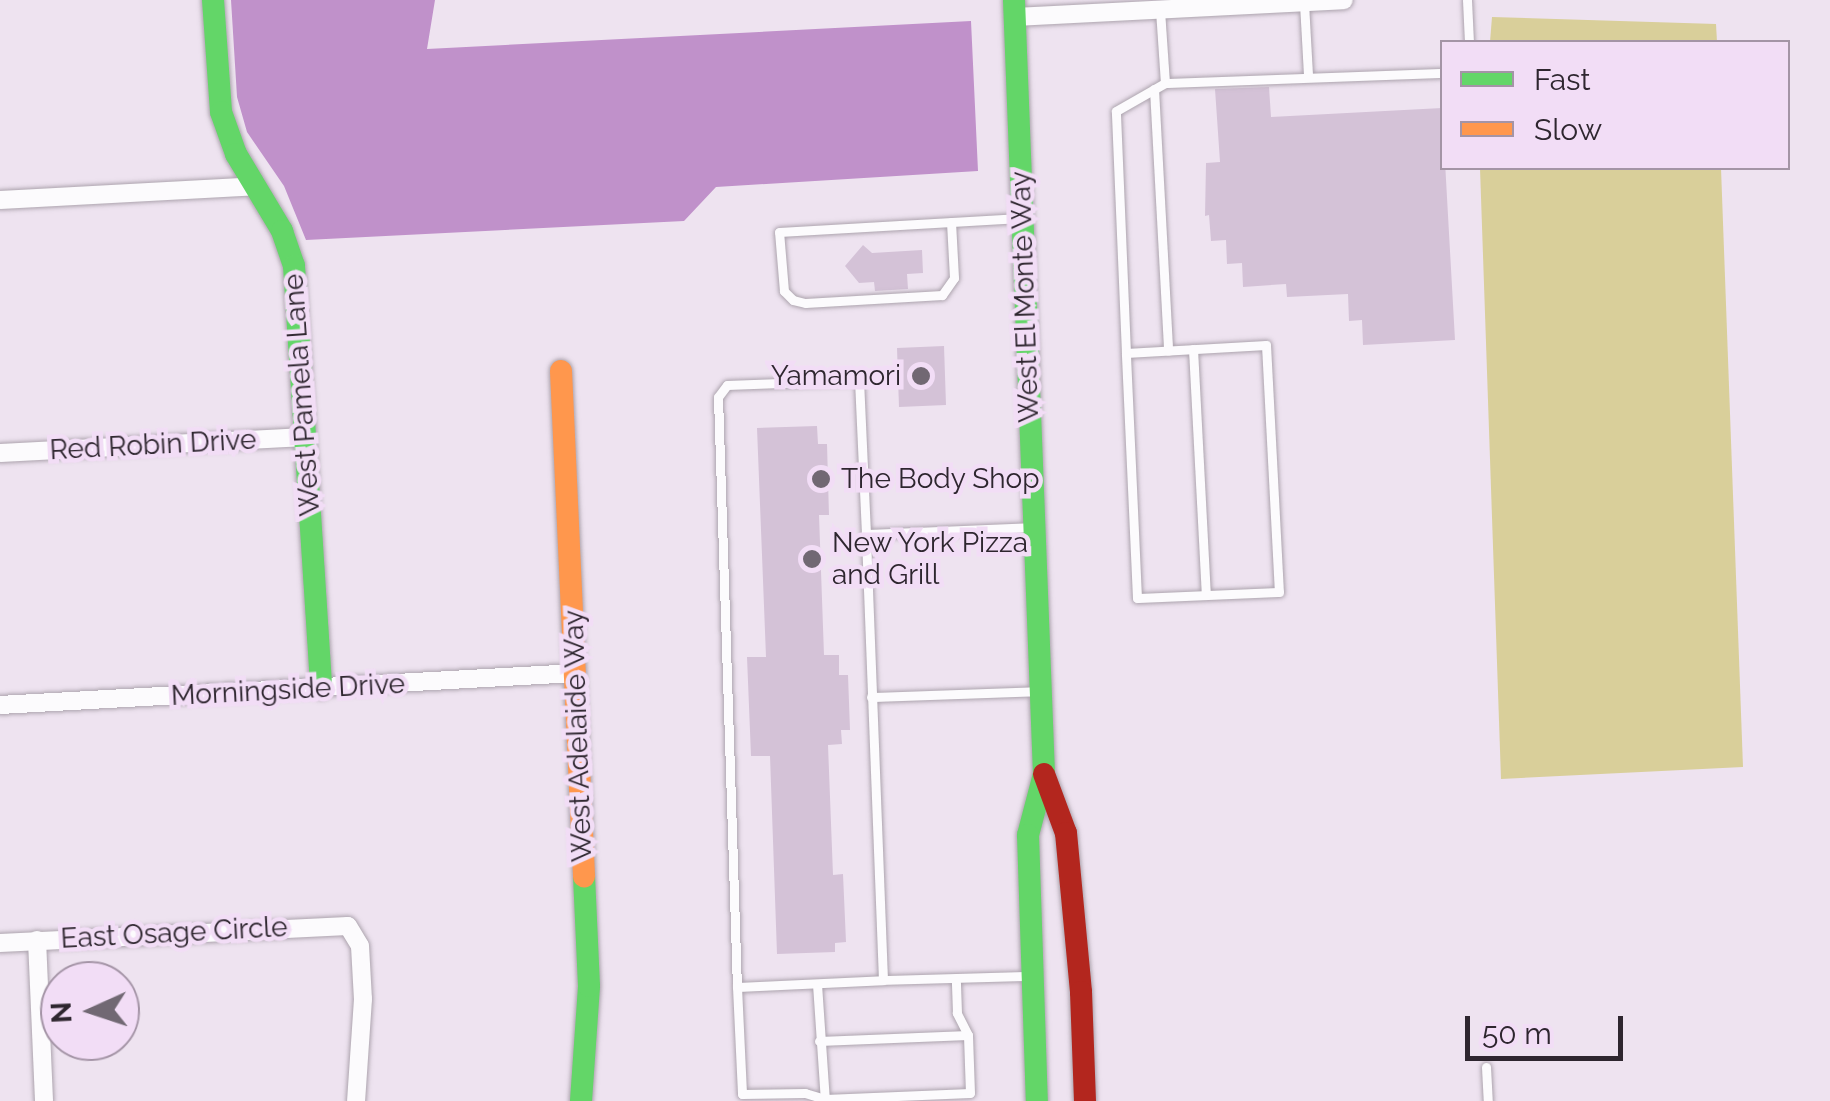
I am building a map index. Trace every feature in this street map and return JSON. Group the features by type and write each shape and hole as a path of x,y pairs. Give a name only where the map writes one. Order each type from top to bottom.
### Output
{"street":[{"name":"West Pamela Lane","path":"213,0 221,112 236,154 282,231 294,266 321,688"},
{"path":"1014,9 1344,0"},
{"name":"West El Monte Way","path":"1014,9 1044,774 1028,835 1038,1101"},
{"path":"0,200 256,186"},
{"name":"West Adelaide Way","path":"560,371 589,986 581,1101"},
{"name":"Red Robin Drive","path":"0,453 306,437"},
{"name":"Morningside Drive","path":"0,705 576,673"},
{"name":"West El Monte Way","path":"1044,774 1066,833 1081,992 1085,1101"},
{"name":"East Osage Circle","path":"0,942 348,926 360,946 362,981 356,1101"},
{"path":"37,940 44,1101"}],"lane":[{"path":"1467,0 1468,40"},
{"path":"1304,2 1308,75"},
{"path":"1165,82 1168,7"},
{"path":"1126,353 1266,345 1279,592 1137,598 1126,353 1116,111 1165,82 1440,73"},
{"path":"1154,89 1168,351"},
{"path":"952,222 954,278 942,295 805,303 792,300 784,291 779,232 952,222 1022,218"},
{"path":"1193,349 1206,595"},
{"path":"883,980 859,380 727,384 718,397 742,1094 805,1093 825,1100 970,1094 968,1035 957,1013 956,978"},
{"path":"866,534 1034,527"},
{"path":"872,697 1041,691"},
{"path":"738,987 1032,976"},
{"path":"817,984 825,1100"},
{"path":"819,1041 968,1035"},
{"path":"1486,1067 1488,1101"}],"shaded area":[{"path":"231,0 435,0 427,49 971,21 978,171 716,187 684,221 306,240 284,186 247,132 237,97"},
{"path":"1492,17 1716,24 1717,40 1490,40"},
{"path":"1480,170 1721,170 1743,767 1501,779"}],"building":[{"path":"1269,87 1271,117 1440,108 1440,170 1445,170 1455,340 1363,345 1362,320 1349,321 1348,294 1287,297 1286,284 1243,287 1242,263 1227,264 1226,240 1211,241 1209,215 1205,216 1206,163 1220,162 1215,89"},
{"path":"863,245 872,253 922,250 923,273 907,274 908,289 875,291 874,282 859,283 845,266"},
{"name":"Yamamori","path":"944,346 946,405 899,407 897,348"},
{"path":"817,426 818,444 827,444 829,515 819,515 824,655 839,655 839,675 848,675 850,730 841,730 842,744 828,745 833,875 843,874 846,942 835,943 835,952 777,954 770,756 751,756 747,657 766,657 757,428"}],"traffic: fast":[{"path":"213,0 221,112 236,154 282,231 294,266 321,688"},
{"path":"1014,0 1044,774 1028,835 1037,1101"},
{"path":"581,1101 589,986 584,876"}],"traffic: slow":[{"path":"561,371 584,876"}],"traffic: jam":[{"path":"1044,774 1066,833 1081,992 1085,1101"}],"place":[{"name":"Yamamori","path":"921,376"},
{"name":"The Body Shop","path":"821,479"},
{"name":"New York Pizza and Grill","path":"812,559"}]}
